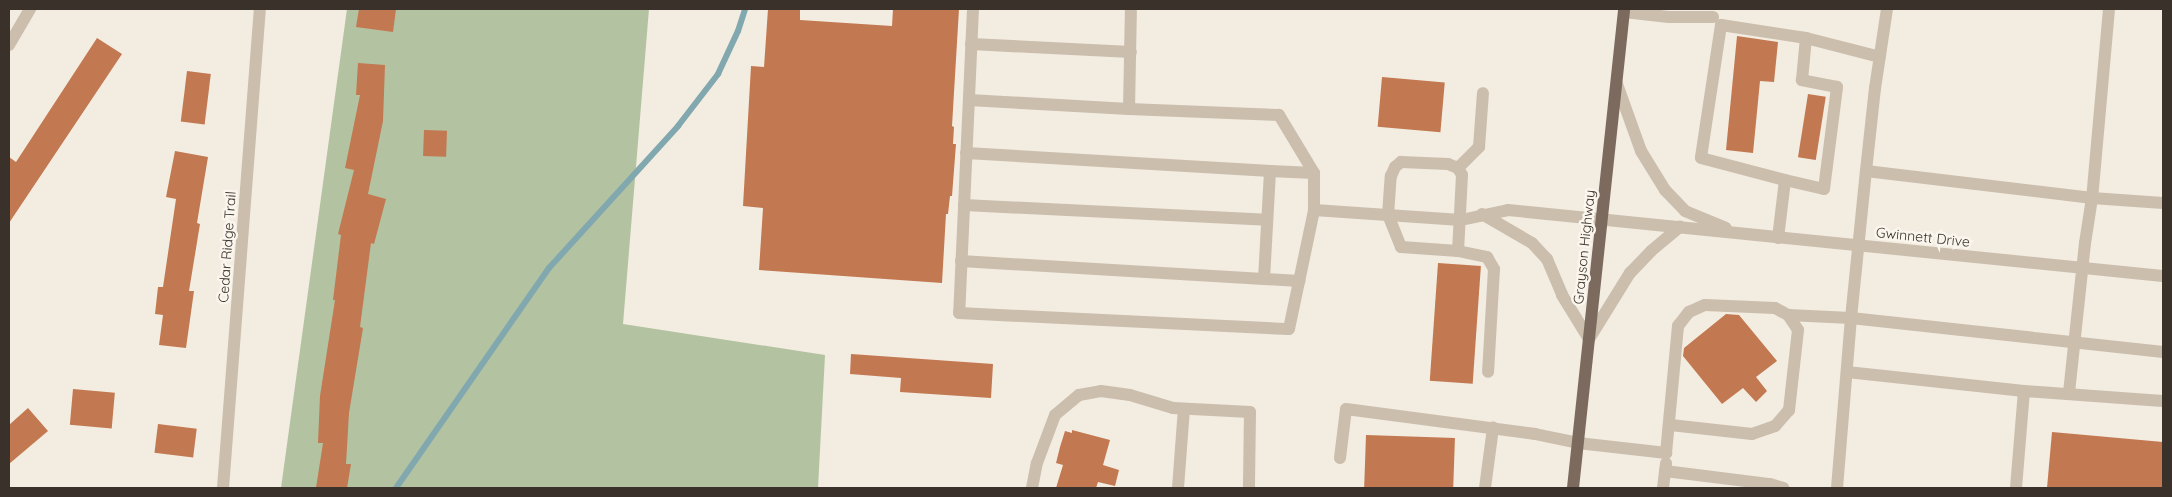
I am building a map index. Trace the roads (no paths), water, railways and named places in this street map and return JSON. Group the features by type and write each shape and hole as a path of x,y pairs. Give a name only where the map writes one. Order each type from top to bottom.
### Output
{"main road":[{"name":"Grayson Highway","path":"1573,488 1604,218 1624,10"}],"street":[{"path":"9,45 30,9"},
{"name":"Cedar Ridge Trail","path":"223,488 260,9"},
{"path":"969,100 1279,115 1314,173 1314,210 1289,329 958,313 973,9"},
{"path":"1129,109 1131,9"},
{"path":"1837,488 1857,245 1887,9"},
{"path":"2069,393 2092,198 2110,9"},
{"path":"1624,10 1669,17 1716,17 1880,57"},
{"path":"1716,17 1701,158 1824,189 1837,87 1802,80 1806,38"},
{"path":"972,44 1131,52"},
{"path":"1617,84 1642,151 1665,190 1685,211 1740,234"},
{"path":"1458,168 1479,147 1483,93"},
{"path":"966,152 1314,173"},
{"path":"1458,251 1462,175 1458,168 1448,164 1401,162 1395,167 1391,176 1388,215 1400,247 1458,251 1487,257 1494,269 1488,372"},
{"path":"1264,279 1270,171"},
{"path":"1866,171 2092,198 2163,203"},
{"path":"1778,238 1785,180"},
{"path":"964,205 1267,220"},
{"name":"Gwinnett Drive","path":"1314,210 1461,220 1508,210 1604,218 1778,238 2163,276"},
{"path":"1482,214 1532,243 1547,259 1562,295 1589,339 1630,274 1651,251 1680,227"},
{"path":"961,261 1299,281"},
{"path":"1663,488 1678,326 1689,312 1705,305 1774,308 1788,315 1851,318 2074,344 2163,352"},
{"path":"1670,425 1752,434 1775,426 1789,410 1798,330 1788,315"},
{"path":"1847,372 2024,391 2163,401"},
{"path":"1032,488 1037,463 1055,415 1079,396 1101,391 1130,395 1173,408 1250,412 1249,488"},
{"path":"2016,488 2024,391"},
{"path":"1178,488 1184,409"},
{"path":"1340,458 1346,409 1493,428 1578,443 1666,454"},
{"path":"1485,488 1493,428"},
{"path":"1665,471 1770,484 1783,488"}],"waterway":[{"path":"396,488 549,268 678,126 718,74 738,31 745,9"}]}
